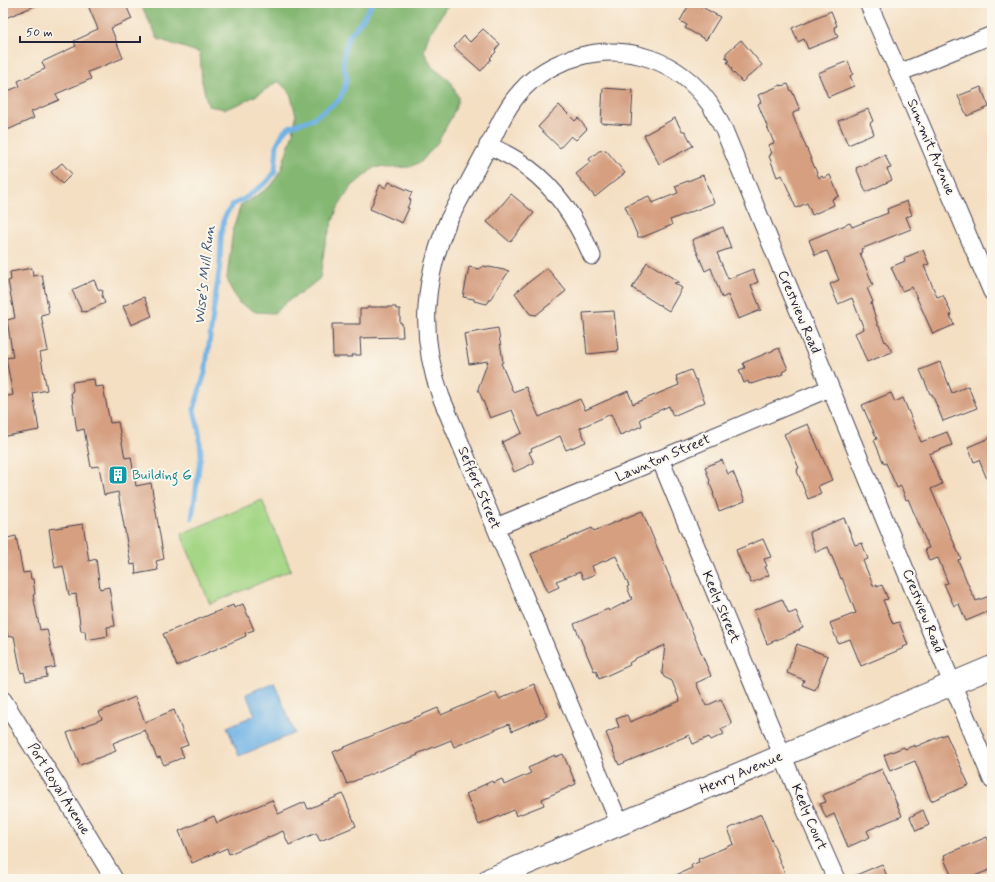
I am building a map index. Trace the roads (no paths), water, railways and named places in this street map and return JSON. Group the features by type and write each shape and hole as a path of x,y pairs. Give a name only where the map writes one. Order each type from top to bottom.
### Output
{"main road":[{"name":"Henry Avenue","path":"490,879 992,667"}],"street":[{"name":"Summit Avenue","path":"868,3 992,292"},
{"path":"899,73 992,35"},
{"name":"Crestview Road","path":"488,145 507,110 520,91 547,69 557,64 588,54 604,52 622,53 640,55 655,60 673,69 686,78 709,103 724,130 992,780"},
{"path":"488,145 511,156 539,177 564,206 578,227 592,256"},
{"name":"Seffert Street","path":"488,145 448,221 435,257 430,276 427,300 429,355 437,386 620,825"},
{"name":"Lawnton Street","path":"496,527 830,388"},
{"name":"Keely Street","path":"660,459 782,755"},
{"name":"Port Royal Avenue","path":"3,700 114,879"},
{"name":"Keely Court","path":"782,755 836,879"}],"water":[{"path":"274,682 295,733 239,756 227,727 255,715 246,694"}],"waterway":[{"name":"Wise's Mill Run","path":"192,518 201,453 199,432 194,410 205,373 220,264 221,238 224,218 232,205 244,199 268,181 275,172 277,144 284,131 291,126 312,119 339,100 347,78 343,64 345,47 349,36 362,20 372,3"}],"place":[{"name":"Building G","path":"118,475"}]}
